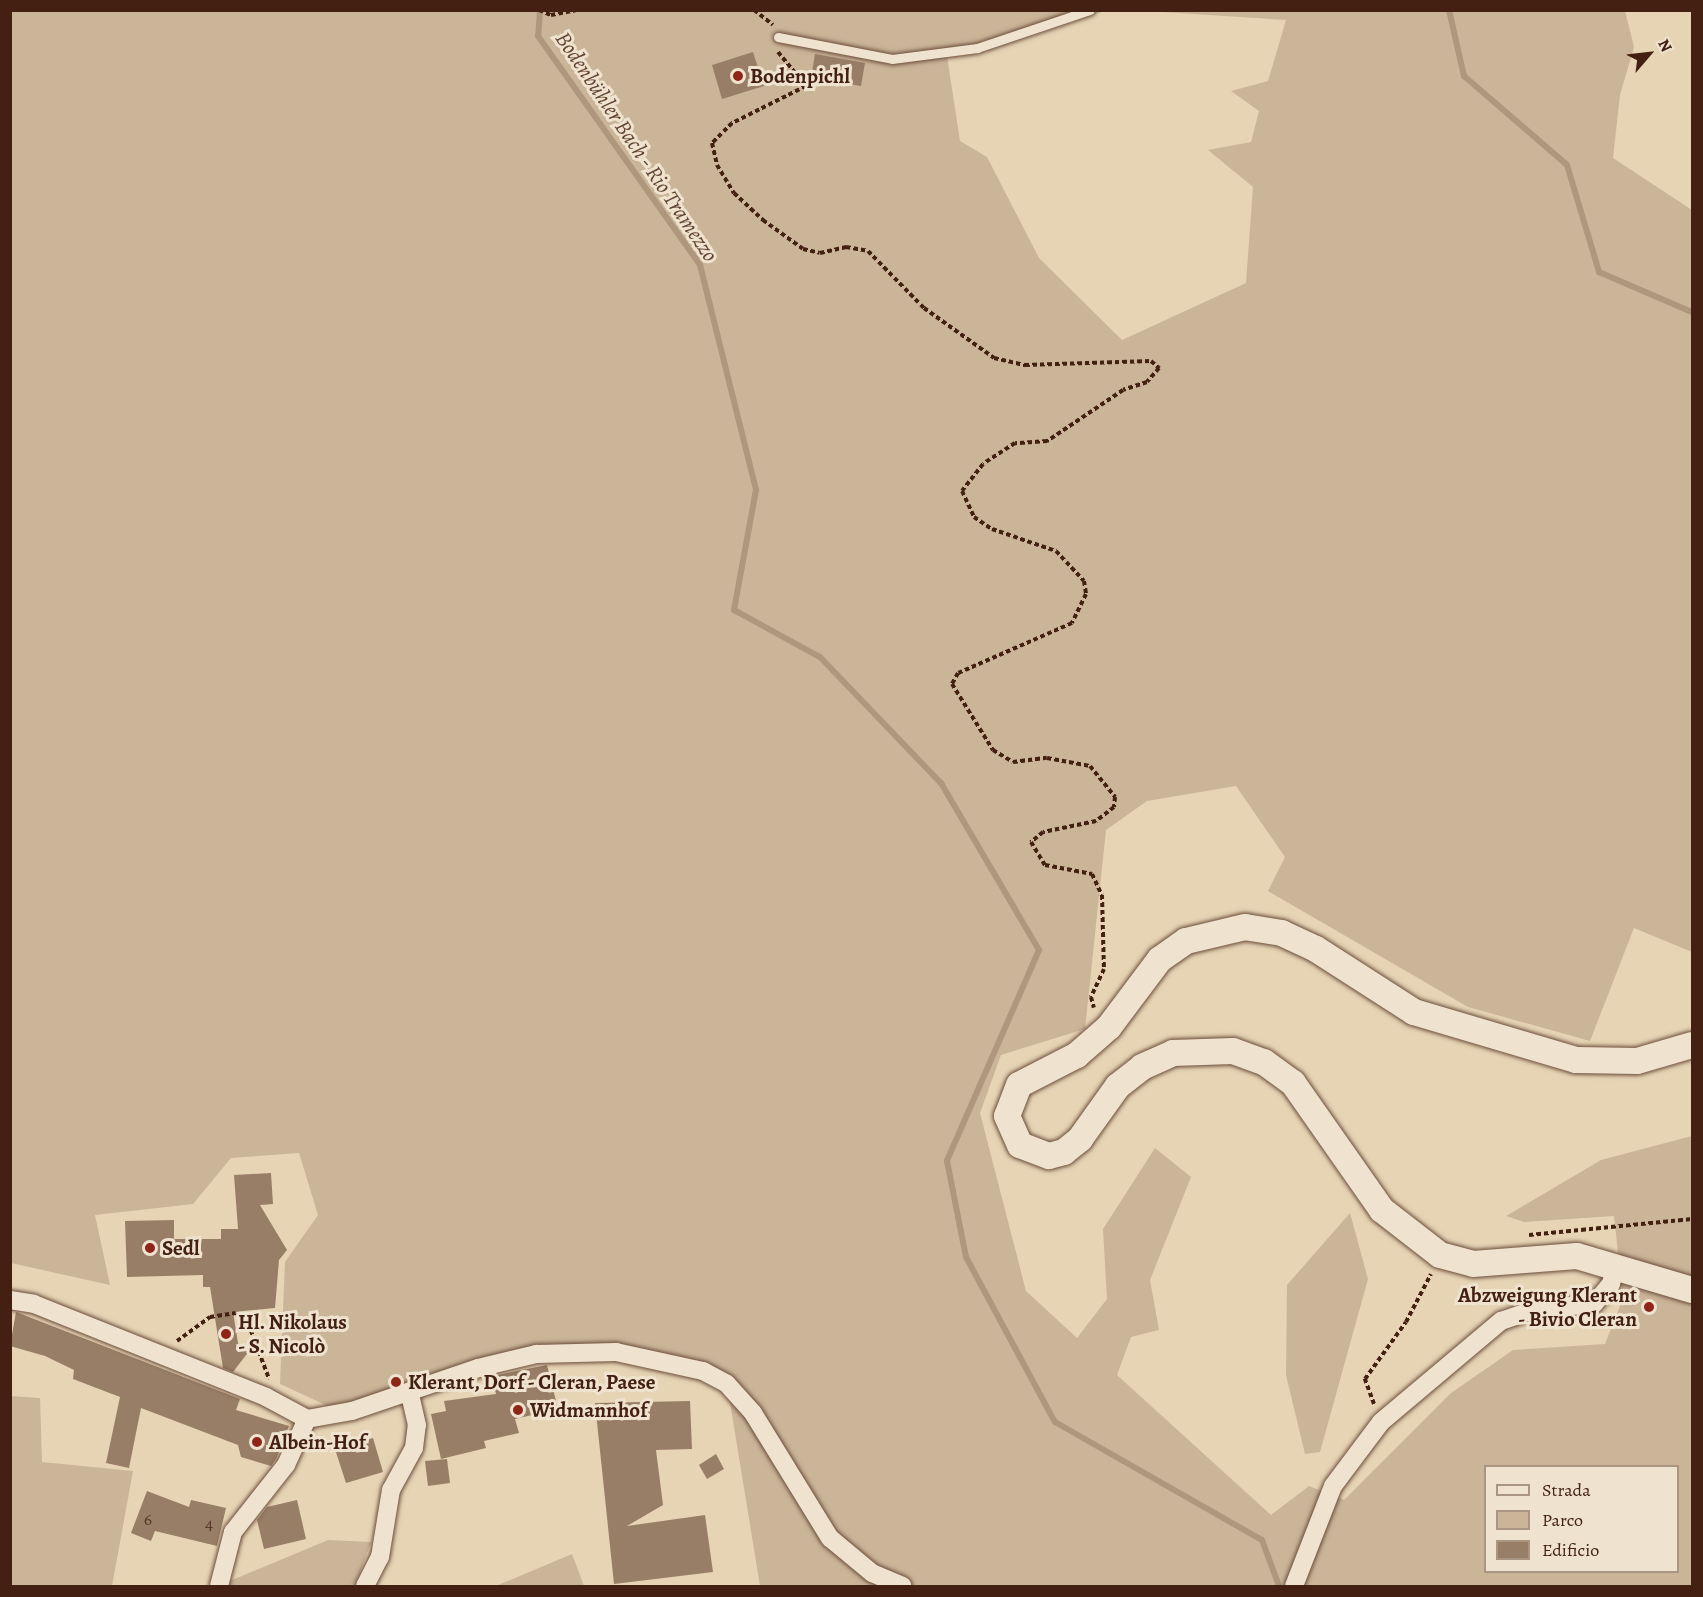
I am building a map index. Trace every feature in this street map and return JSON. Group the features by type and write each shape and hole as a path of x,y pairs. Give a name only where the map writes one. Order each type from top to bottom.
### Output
{"street":[{"path":"1692,1045 1637,1061 1576,1059 1414,1012 1316,949 1282,933 1245,927 1186,940 1160,958 1109,1027 1077,1055 1019,1085 1008,1116 1020,1145 1048,1156 1064,1152 1080,1139 1118,1086 1142,1067 1173,1053 1233,1051 1264,1062 1293,1083 1382,1210 1440,1255 1473,1264 1577,1256 1692,1290"},
{"path":"1294,1587 1333,1486 1381,1422 1501,1321 1536,1309 1594,1304 1611,1284 1616,1268"},
{"path":"10,1300 34,1304 158,1356 266,1397 307,1419 410,1394 478,1368 536,1354 616,1352 703,1371 727,1384 753,1413 830,1538 872,1573 903,1587"},
{"path":"365,1587 380,1557 391,1490 414,1449 417,1425 410,1394"},
{"path":"219,1587 233,1532 286,1465 307,1419"}],"lane":[{"path":"778,37 892,59 976,48 1090,10"}],"path":[{"path":"539,10 551,15 576,10"},
{"path":"754,10 775,27 778,52 806,86 732,123 712,143 734,193 763,220 803,249 820,254 846,247 868,251 924,308 994,358 1025,365 1151,361 1159,368 1147,382 1123,390 1047,441 1015,443 983,464 962,491 974,517 992,529 1056,551 1084,581 1086,594 1072,622 958,673 952,684 993,750 1012,762 1047,758 1090,766 1115,797 1114,807 1096,821 1043,832 1031,842 1045,865 1092,874 1102,895 1104,969 1091,997 1095,1015 1109,1027"},
{"path":"1381,1422 1365,1379 1406,1322 1440,1255"},
{"path":"158,1356 210,1317 236,1313 248,1323 269,1377 266,1397"}],"green space":[{"path":"11,11 1106,11 947,56 960,141 987,157 1039,258 1122,340 1246,283 1253,187 1208,150 1251,142 1259,111 1231,91 1268,81 1286,20 1146,11 1625,11 1634,47 1620,95 1613,158 1692,210 1692,952 1634,928 1590,1041 1468,1007 1268,891 1285,857 1236,786 1147,801 1106,830 1085,1029 1001,1055 980,1113 1026,1291 1077,1338 1107,1299 1103,1229 1155,1148 1191,1177 1150,1280 1159,1330 1131,1337 1117,1375 1271,1515 1309,1486 1344,1500 1451,1393 1513,1350 1605,1344 1623,1298 1614,1216 1524,1222 1506,1216 1601,1160 1692,1136 1692,1586 760,1586 727,1384 663,1359 536,1354 410,1394 330,1407 280,1384 285,1262 318,1215 299,1153 231,1158 193,1204 95,1215 110,1285 11,1263"},
{"path":"1350,1213 1368,1279 1320,1452 1305,1454 1286,1375 1287,1285"},
{"path":"10,1396 40,1398 42,1462 133,1471 112,1586 11,1586"},
{"path":"328,1540 371,1542 355,1586 229,1586 230,1581"},
{"path":"572,1554 584,1586 496,1586"}],"building":[{"name":"Bodenpichl","path":"753,52 764,86 722,99 712,65"},
{"path":"815,54 865,63 861,86 811,78"},
{"path":"271,1173 273,1204 260,1205 287,1250 279,1260 275,1308 233,1312 239,1349 253,1346 233,1372 223,1368 210,1287 203,1287 203,1275 127,1277 125,1221 174,1220 174,1239 221,1239 221,1229 238,1229 234,1175"},
{"path":"16,1312 240,1399 236,1410 289,1426 276,1459 271,1466 241,1457 238,1445 141,1408 129,1468 106,1463 120,1397 73,1379 74,1370 45,1356 10,1346"},
{"name":"Widmannhof","path":"547,1365 558,1409 515,1419 519,1433 484,1441 486,1448 441,1459 431,1414 446,1411 444,1401 496,1394 492,1376"},
{"path":"690,1401 692,1449 656,1450 663,1505 627,1526 705,1515 713,1572 614,1584 595,1403"},
{"path":"373,1438 383,1472 346,1483 335,1449"},
{"path":"716,1454 724,1469 707,1479 699,1465"},
{"path":"447,1459 450,1483 428,1486 425,1461"},
{"path":"147,1491 189,1507 191,1500 226,1508 217,1546 155,1531 151,1541 131,1533"},
{"path":"297,1500 306,1539 264,1549 257,1520 267,1507"}],"waterway":[{"name":"Bodenbühler Bach - Rio Tramezzo","path":"540,10 538,36 700,265 756,490 734,610 820,657 941,783 1039,950 947,1161 966,1257 1055,1422 1262,1540 1279,1586"},
{"path":"1449,10 1464,76 1567,165 1599,272 1692,312"}],"place":[{"name":"Bodenpichl","path":"738,76"},
{"name":"Sedl","path":"150,1248"},
{"name":"Abzweigung Klerant - Bivio Cleran","path":"1649,1307"},
{"name":"Hl. Nikolaus - S. Nicolò","path":"226,1334"},
{"name":"Klerant, Dorf - Cleran, Paese","path":"396,1382"},
{"name":"Widmannhof","path":"518,1410"},
{"name":"Albein-Hof","path":"257,1442"}]}
